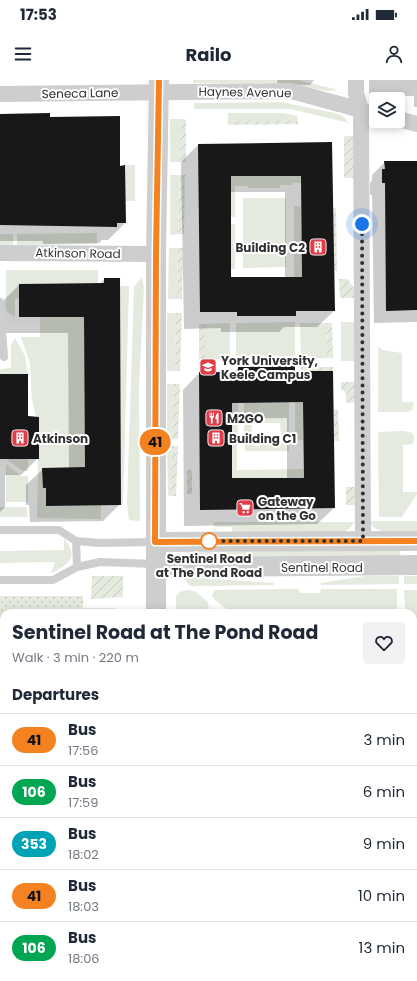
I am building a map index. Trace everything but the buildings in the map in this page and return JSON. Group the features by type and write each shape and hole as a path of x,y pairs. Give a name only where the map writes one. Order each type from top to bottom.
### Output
{"street":[{"path":"356,80 356,93 369,112 363,541"},
{"path":"156,609 156,254 159,86"},
{"name":"Haynes Avenue","path":"159,86 291,91 369,112"},
{"name":"Seneca Lane","path":"0,94 159,86"},
{"path":"405,121 417,124"},
{"name":"Atkinson Road","path":"0,253 156,254"},
{"path":"155,542 417,541"},
{"name":"Sentinel Road","path":"155,564 213,567 417,565"}],"lane":[{"path":"0,302 4,358"},
{"path":"2,328 36,329"},
{"path":"0,530 59,530 76,540 100,543 155,542"},
{"path":"76,540 77,567"},
{"path":"0,580 53,580 77,567 100,562 155,564"}],"green space":[{"path":"193,80 298,80 338,90 328,91 283,83 193,83"},
{"path":"281,102 335,113 343,116 349,123 291,109 194,109 194,103"},
{"path":"228,113 283,113 297,116 298,121 228,121"},
{"path":"170,119 181,119 179,162 170,162"},
{"path":"181,119 186,120 186,162 179,162"},
{"path":"228,121 298,121 298,124 228,125"},
{"path":"344,136 354,136 354,178 344,178"},
{"path":"125,165 135,165 135,201 125,201"},
{"path":"170,175 180,175 178,234 170,235"},
{"path":"180,175 185,175 184,234 178,234"},
{"path":"231,176 301,176 301,183 280,185 280,188 248,188 248,186 235,186 235,217 231,217"},
{"path":"243,198 286,198 286,267 243,268"},
{"path":"294,206 301,207 302,287 294,288"},
{"path":"333,208 336,208 337,271 334,271"},
{"path":"231,224 235,224 235,269 231,269"},
{"path":"97,233 97,244 17,245 17,234"},
{"path":"0,234 13,234 13,245 0,245"},
{"path":"169,248 178,248 177,299 168,299"},
{"path":"178,248 183,248 182,299 177,299"},
{"path":"6,270 98,270 98,283 19,284 19,298 15,299 15,317 8,313 6,309"},
{"path":"142,277 144,288 139,386 140,521 129,520 127,504 134,287"},
{"path":"339,279 347,279 354,288 355,298 340,298"},
{"path":"120,286 129,286 123,505 121,505"},
{"path":"167,313 176,313 175,371 167,371"},
{"path":"176,313 182,313 180,371 175,371"},
{"path":"40,317 95,317 84,333 85,452 96,467 43,468 43,488 46,488 46,506 101,505 101,519 37,518 39,417 36,417 32,400 30,363 21,337 40,337"},
{"path":"295,322 295,358 236,359 236,323"},
{"path":"341,322 355,322 355,361 341,361"},
{"path":"230,323 230,359 205,359 205,324"},
{"path":"300,323 326,323 327,358 301,359"},
{"path":"326,323 332,323 333,358 327,358"},
{"path":"199,324 205,324 205,359 199,359"},
{"path":"15,338 25,356 28,374 0,374 0,369 11,368 11,345"},
{"path":"378,346 382,350 402,353 402,402 414,402 412,410 408,412 378,412"},
{"path":"301,367 333,367 333,371 301,371"},
{"path":"341,382 355,382 355,402 346,403 346,393 341,389"},
{"path":"167,384 174,384 172,439 167,439"},
{"path":"174,384 180,384 178,439 172,439"},
{"path":"232,402 238,402 238,435 232,435"},
{"path":"289,402 289,434 281,434 280,423 252,423 251,434 244,434 244,403"},
{"path":"295,402 303,402 303,440 295,440"},
{"path":"334,409 338,409 339,441 334,441"},
{"path":"404,431 412,433 414,437 413,444 403,445 403,492 417,492 417,494 402,517 379,517 378,432"},
{"path":"280,440 289,440 289,451 245,451 244,442 251,442 252,446 260,446 260,441 272,441 272,445 279,446"},
{"path":"232,442 237,442 237,470 304,469 304,478 232,478"},
{"path":"167,446 172,446 170,496 168,495"},
{"path":"172,446 178,446 176,496 170,496"},
{"path":"6,459 28,459 28,471 23,471"},
{"path":"6,464 21,476 28,476 28,502 6,502"},
{"path":"187,470 192,470 192,494 187,494"},
{"path":"346,487 355,487 355,505 346,505"},
{"path":"0,507 27,507 27,517 0,517"},
{"path":"369,521 417,521 417,532 384,532 372,526"},
{"path":"213,522 354,522 349,529 342,533 232,533 232,527 214,527"},
{"path":"64,538 71,551 70,559 67,563 51,574 55,562 0,563 0,551 64,550"},
{"path":"400,549 400,559 202,560 187,556 187,552"},
{"path":"92,576 123,576 123,597 91,599"},
{"path":"365,576 399,576 399,584 321,585 321,583"},
{"path":"404,576 417,576 417,584 404,584"},
{"path":"183,577 274,583 274,585 190,586"},
{"path":"299,589 300,593 320,593 321,589 397,589 397,609 226,609 214,599 212,595 215,590"},
{"path":"189,590 196,592 208,602 209,609 176,609 176,596 181,591"},
{"path":"404,590 417,590 417,609 406,609"},
{"path":"0,596 83,596 83,608 116,608 116,609 0,609"}],"bus line":[{"name":"41","path":"159,80 156,254 155,542 417,541"}],"place":[{"name":"Building C2","path":"318,247"},
{"name":"York University, Keele Campus","path":"208,367"},
{"name":"M2GO","path":"214,418"},
{"name":"Atkinson","path":"20,438"},
{"name":"Building C1","path":"216,438"},
{"name":"Gateway on the Go","path":"245,508"},
{"name":"Sentinel Road at The Pond Road","path":"209,541"}],"route":[{"path":"209,541 363,541 362,224"}]}
